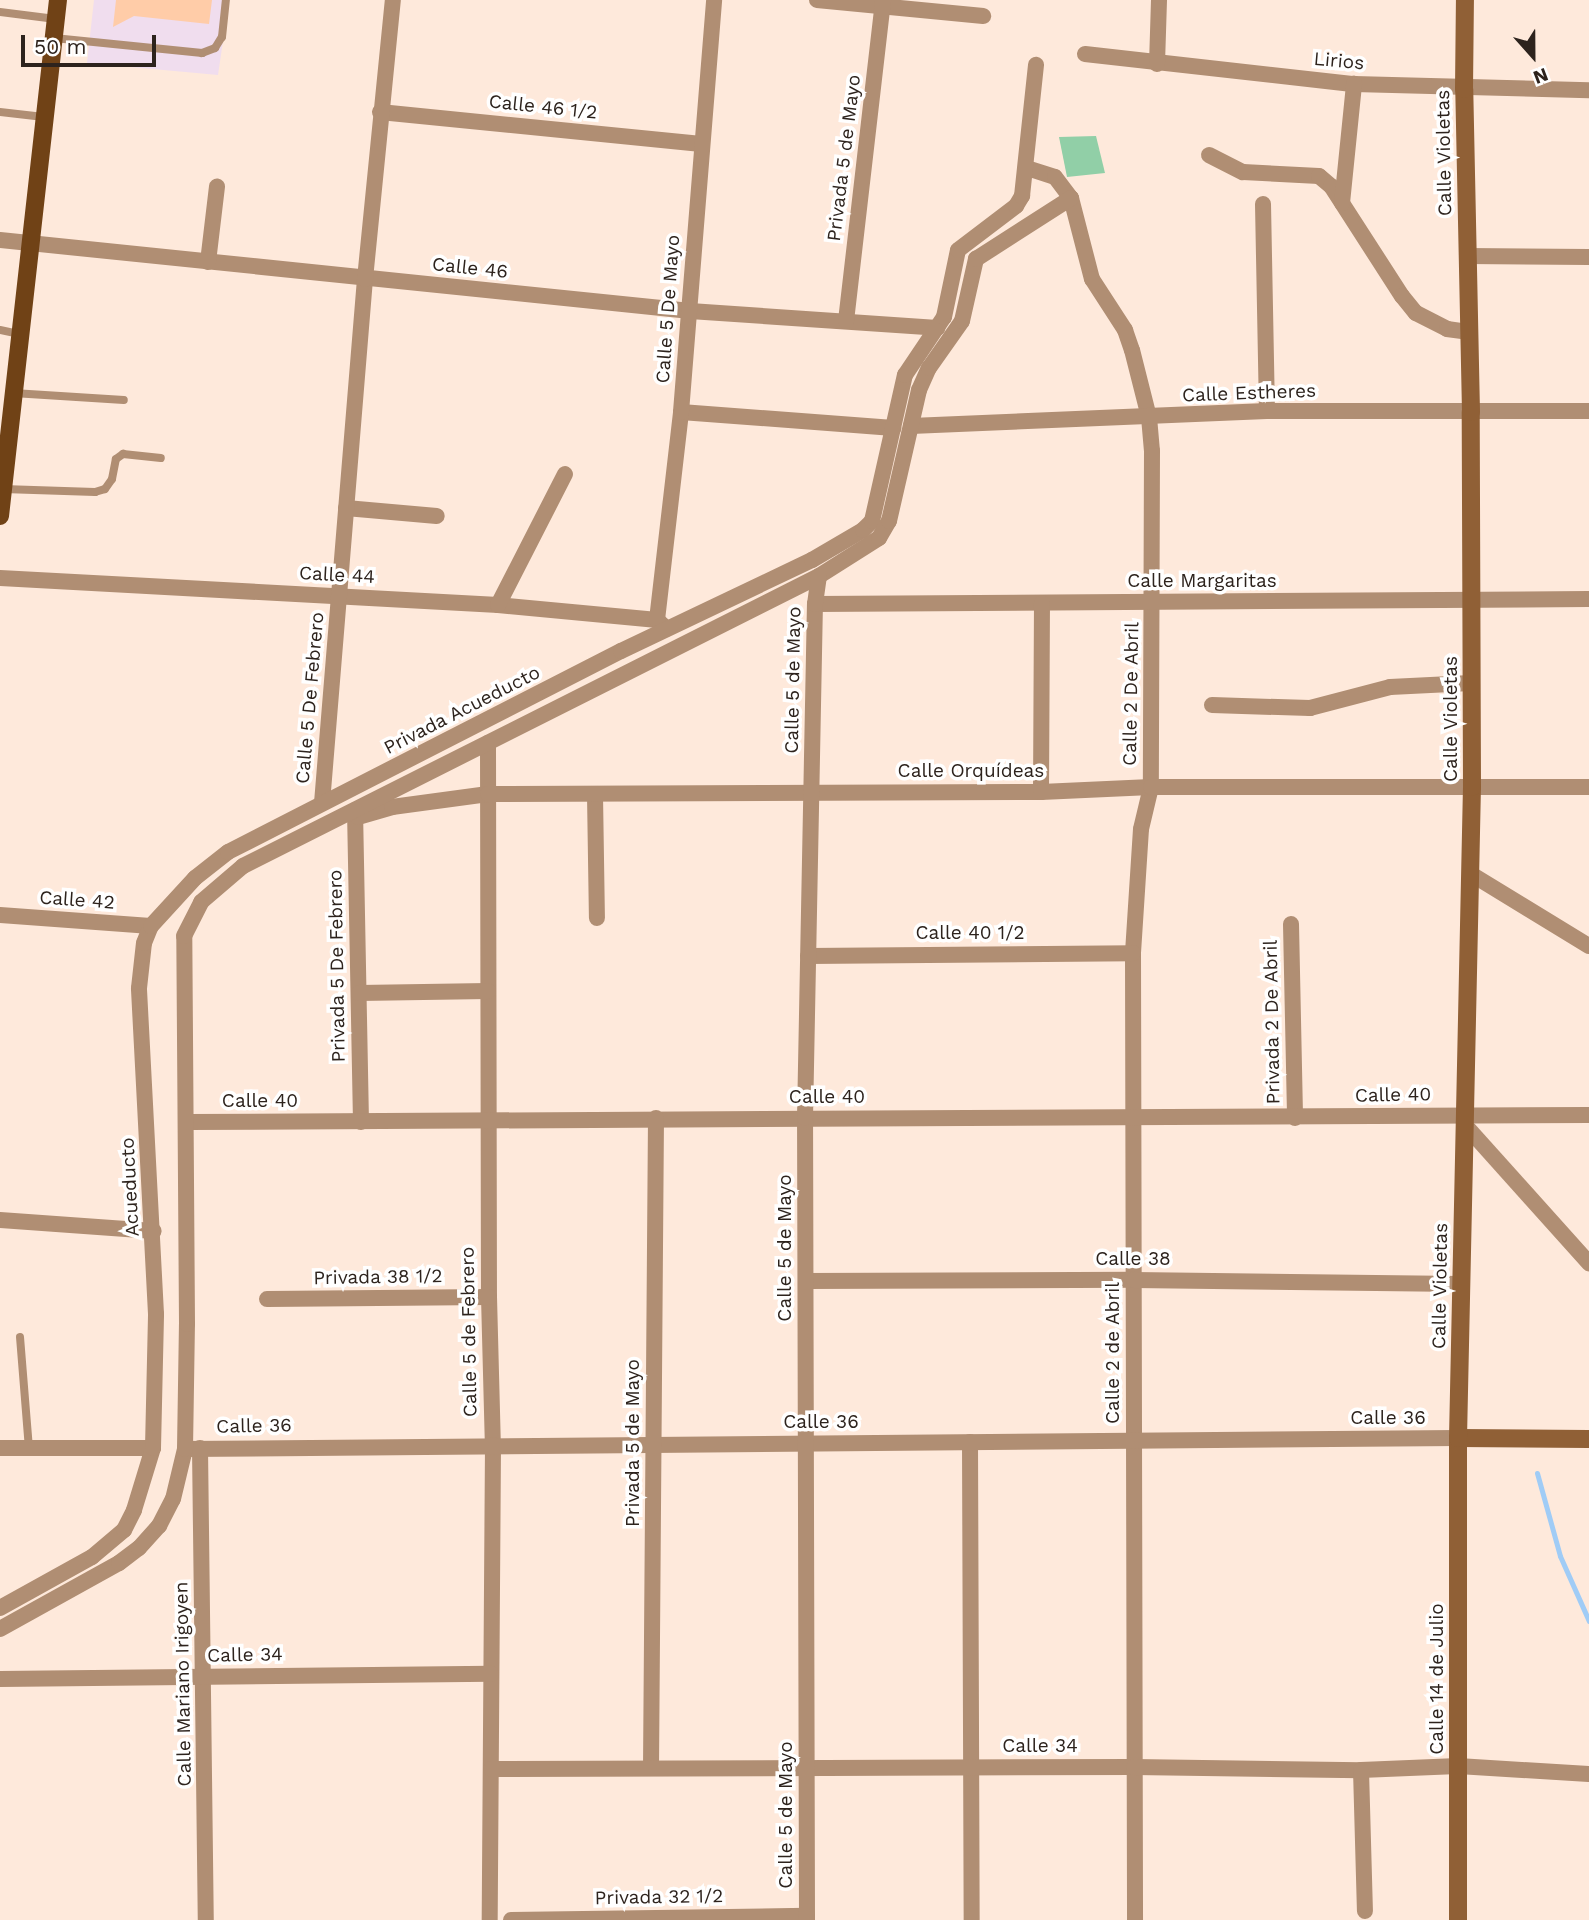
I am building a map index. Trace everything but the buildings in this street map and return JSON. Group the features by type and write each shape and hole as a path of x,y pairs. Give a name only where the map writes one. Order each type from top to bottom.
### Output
{"main road":[{"path":"0,516 58,0"}],"street":[{"name":"Calle 5 De Febrero","path":"322,803 365,279 393,0"},
{"name":"Calle 5 De Mayo","path":"662,625 714,0"},
{"path":"817,0 883,4 983,16"},
{"path":"1157,64 1159,0"},
{"name":"Calle Violetas","path":"1458,1438 1472,787 1471,412 1466,256 1465,0"},
{"name":"Privada 5 de Mayo","path":"846,321 883,4"},
{"name":"Lirios","path":"1086,54 1354,84 1464,89 1589,90"},
{"path":"0,1629 119,1563 139,1548 159,1526 173,1499 192,1448 184,936 201,902 243,866 355,814 721,622 819,576 879,538 886,530 919,390 929,368 962,321 976,259 1071,198 1055,177 1027,168 1036,65"},
{"path":"1342,204 1354,84"},
{"name":"Calle 46 1/2","path":"380,112 701,144"},
{"path":"1209,155 1243,172 1319,176 1331,186 1416,313 1430,323 1468,332"},
{"name":"Privada Acueducto","path":"152,926 211,863 662,625 812,560 863,530 872,521 905,375 937,328 948,305 958,250 1016,206 1026,187 1027,168"},
{"path":"208,262 217,187"},
{"name":"Calle 2 De Abril","path":"1071,198 1093,279 1125,330 1149,417 1152,451 1153,602 1151,787"},
{"path":"1263,204 1267,411"},
{"name":"Calle 46","path":"0,240 690,311 937,328"},
{"path":"1466,256 1589,257"},
{"name":"Calle Estheres","path":"911,426 1267,411 1589,411"},
{"path":"681,412 893,428"},
{"path":"498,605 565,474"},
{"path":"346,508 437,516"},
{"name":"Calle 5 de Mayo","path":"807,1918 805,1118 815,604 819,576"},
{"name":"Calle 44","path":"0,578 498,605 662,625"},
{"name":"Calle Margaritas","path":"815,604 1589,599"},
{"path":"1041,792 1042,603"},
{"path":"1212,705 1311,708 1390,687 1471,683"},
{"name":"Calle 5 de Febrero","path":"488,743 489,1297 492,1445 490,1920"},
{"path":"416,757 426,775"},
{"name":"Calle Orquídeas","path":"355,814 488,794 1041,792 1151,787 1589,786"},
{"name":"Calle 2 de Abril","path":"1135,1920 1133,953 1141,830 1151,787"},
{"path":"594,795 597,918"},
{"name":"Privada 5 De Febrero","path":"355,814 361,1122"},
{"path":"1471,874 1589,946"},
{"name":"Calle 42","path":"0,915 152,926"},
{"name":"Privada 2 De Abril","path":"1291,924 1295,1118"},
{"name":"Acueducto","path":"152,926 144,943 139,988 154,1231 156,1314 153,1448"},
{"name":"Calle 40 1/2","path":"808,956 1133,953"},
{"path":"359,993 488,991"},
{"name":"Calle 40","path":"188,1122 656,1118 1466,1120 1589,1115"},
{"name":"Privada 5 de Mayo","path":"651,1768 656,1118"},
{"path":"1466,1120 1589,1263"},
{"path":"0,1220 154,1231"},
{"name":"Calle 38","path":"806,1281 1134,1280 1460,1284"},
{"name":"Privada 38 1/2","path":"267,1299 489,1297"},
{"path":"1458,1438 1589,1439"},
{"name":"Calle 36","path":"192,1448 1458,1438"},
{"name":"Calle 14 de Julio","path":"1458,1438 1458,1920"},
{"path":"970,1442 972,1920"},
{"path":"0,1448 153,1448 134,1510 124,1530 92,1557 0,1608"},
{"name":"Calle Mariano Irigoyen","path":"192,1448 204,1676 206,1920"},
{"name":"Calle 34","path":"0,1679 491,1674"},
{"name":"Calle 34","path":"491,1769 1135,1767 1361,1770 1458,1766 1589,1774"},
{"path":"1361,1770 1365,1911"},
{"name":"Privada 32 1/2","path":"511,1920 807,1918"}],"lane":[{"path":"54,38 202,53 215,48 222,37 226,0"},
{"path":"0,12 56,19"},
{"path":"0,112 44,117"},
{"path":"0,330 19,334"},
{"path":"13,393 124,400"},
{"path":"3,489 95,492 105,489 112,479 116,459 123,454 162,458"},
{"path":"20,1337 29,1449"}],"shaded area":[{"path":"94,0 229,0 218,75 87,63"}],"green space":[{"path":"1096,136 1105,173 1067,177 1059,137"}],"waterway":[{"path":"1537,1473 1560,1556 1589,1621"}]}
